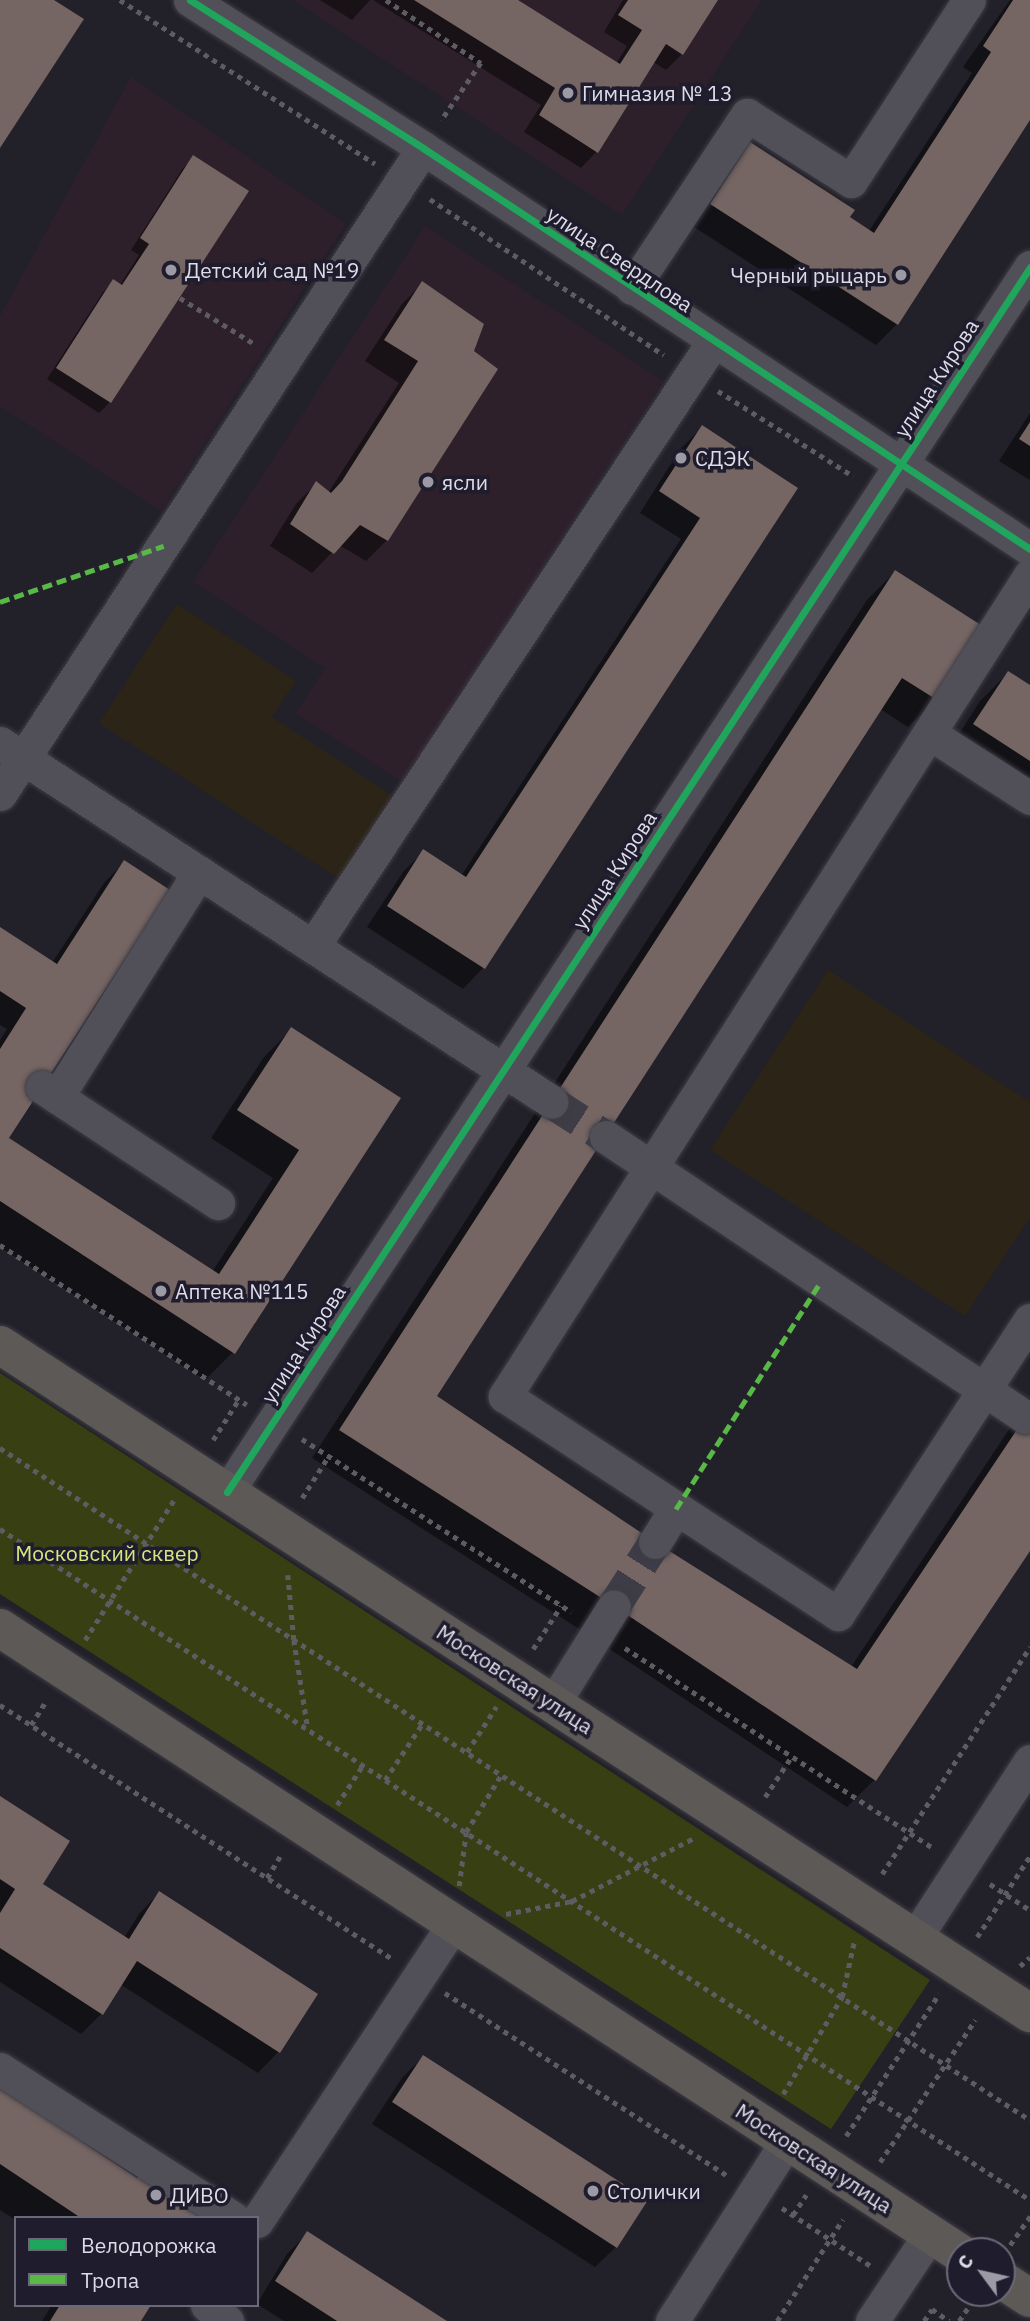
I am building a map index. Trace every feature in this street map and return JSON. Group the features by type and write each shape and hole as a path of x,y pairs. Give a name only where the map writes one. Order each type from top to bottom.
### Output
{"main road":[{"name":"Московская улица","path":"0,1345 1030,2013"},
{"name":"Московская улица","path":"0,1628 945,2243"},
{"path":"1016,2278 1030,2298"}],"street":[{"name":"улица Свердлова","path":"190,0 423,148 1030,549"},
{"path":"632,288 747,115 851,181 969,0"},
{"path":"0,794 12,751 284,362 423,148"},
{"name":"улица Кирова","path":"227,1492 1030,267"},
{"path":"313,946 713,342"},
{"path":"1030,575 505,1396 838,1614 1030,1320"},
{"path":"929,733 1030,798"},
{"path":"12,751 552,1102"},
{"path":"199,872 49,1092 218,1203"},
{"path":"606,1137 1025,1417"},
{"path":"655,1542 676,1509"},
{"path":"553,1704 607,1619"},
{"path":"915,1938 1030,1761"},
{"path":"259,2218 454,1923"},
{"path":"0,2069 230,2216"},
{"path":"672,2321 756,2192 775,2133"},
{"path":"872,2321 897,2284 945,2243"},
{"path":"209,2307 227,2321"}],"path":[{"path":"120,0 880,494"},
{"path":"386,0 481,63 423,148"},
{"path":"180,298 284,362"},
{"path":"0,1245 328,1457 607,1619 792,1756 1030,1910"},
{"path":"31,1725 239,1399"},
{"path":"0,1448 1030,2120"},
{"path":"308,1730 294,1640 283,1528 328,1457"},
{"path":"0,1529 1030,2200"},
{"path":"0,1705 730,2177 775,2133 809,2056 842,1997 863,1904 1030,1647"},
{"path":"385,1780 422,1724"},
{"path":"501,1775 466,1832 454,1923 572,1901 760,1804 792,1756"},
{"path":"793,2215 1030,1856"},
{"path":"777,2321 995,1990 1030,1957"},
{"path":"756,2192 949,2321"},
{"path":"1016,2244 1030,2216"},
{"path":"924,2321 932,2309"}],"shaded area":[{"name":"Гимназия № 13","path":"293,0 762,0 622,215"},
{"name":"Детский сад №19","path":"131,77 346,224 161,511 0,406 0,316"},
{"name":"ясли","path":"425,226 663,381 402,782 296,713 325,668 193,582"},
{"path":"177,604 296,681 272,717 393,796 339,879 99,723"},
{"path":"828,970 1030,1102 1030,1217 965,1316 710,1150"}],"green space":[{"name":"Московский сквер","path":"0,1373 930,1980 831,2129 0,1594"}],"building":[{"path":"0,0 54,0 84,19 0,148"},
{"path":"414,0 518,0 620,64 642,30 618,15 628,0 718,0 683,55 666,44 598,153 539,115 555,88"},
{"path":"1013,0 1030,0 1030,120 898,325 710,204 750,142 855,210 850,217 874,233 991,52 983,46"},
{"path":"193,155 249,191 111,403 56,368 113,279 122,285 149,244 140,238"},
{"path":"422,281 484,324 474,351 498,369 388,541 360,525 334,554 290,524 316,481 331,493 342,481 418,361 384,340"},
{"path":"1030,422 1030,446 1019,439"},
{"path":"702,425 798,488 485,969 387,906 423,849 466,877 700,518 659,491"},
{"path":"895,570 984,627 937,700 902,678 437,1396 655,1542 857,1669 1030,1410 1030,1551 876,1781 614,1606 339,1430"},
{"path":"1008,671 1030,685 1030,761 973,724"},
{"path":"124,860 170,890 9,1138 219,1274 299,1150 237,1110 291,1027 401,1098 235,1354 0,1201 0,1049 26,1008 0,991 0,927 57,964"},
{"path":"0,1796 70,1841 43,1884 129,1939 159,1891 318,1994 280,2053 137,1961 103,2015 0,1948 0,1913 15,1889 0,1879"},
{"path":"423,2055 648,2200 617,2248 392,2102"},
{"path":"0,2087 137,2178 145,2166 207,2216 78,2216 0,2164"},
{"path":"307,2231 447,2321 337,2321 275,2281"},
{"path":"59,2307 150,2307 141,2321 50,2321"}],"tunnel":[{"path":"552,1102 606,1137"},
{"path":"614,1606 655,1542"}],"marked path":[{"path":"0,602 164,546"},
{"path":"676,1509 821,1281"}],"cycle path":[{"path":"190,0 423,148 1030,549"},
{"path":"227,1492 1030,267"}],"place":[{"name":"Гимназия № 13","path":"568,93"},
{"name":"Детский сад №19","path":"171,270"},
{"name":"Черный рыцарь","path":"901,275"},
{"name":"СДЭК","path":"681,458"},
{"name":"ясли","path":"428,482"},
{"name":"Аптека №115","path":"161,1291"},
{"name":"Столички","path":"593,2191"},
{"name":"ДИВО","path":"156,2195"}]}
